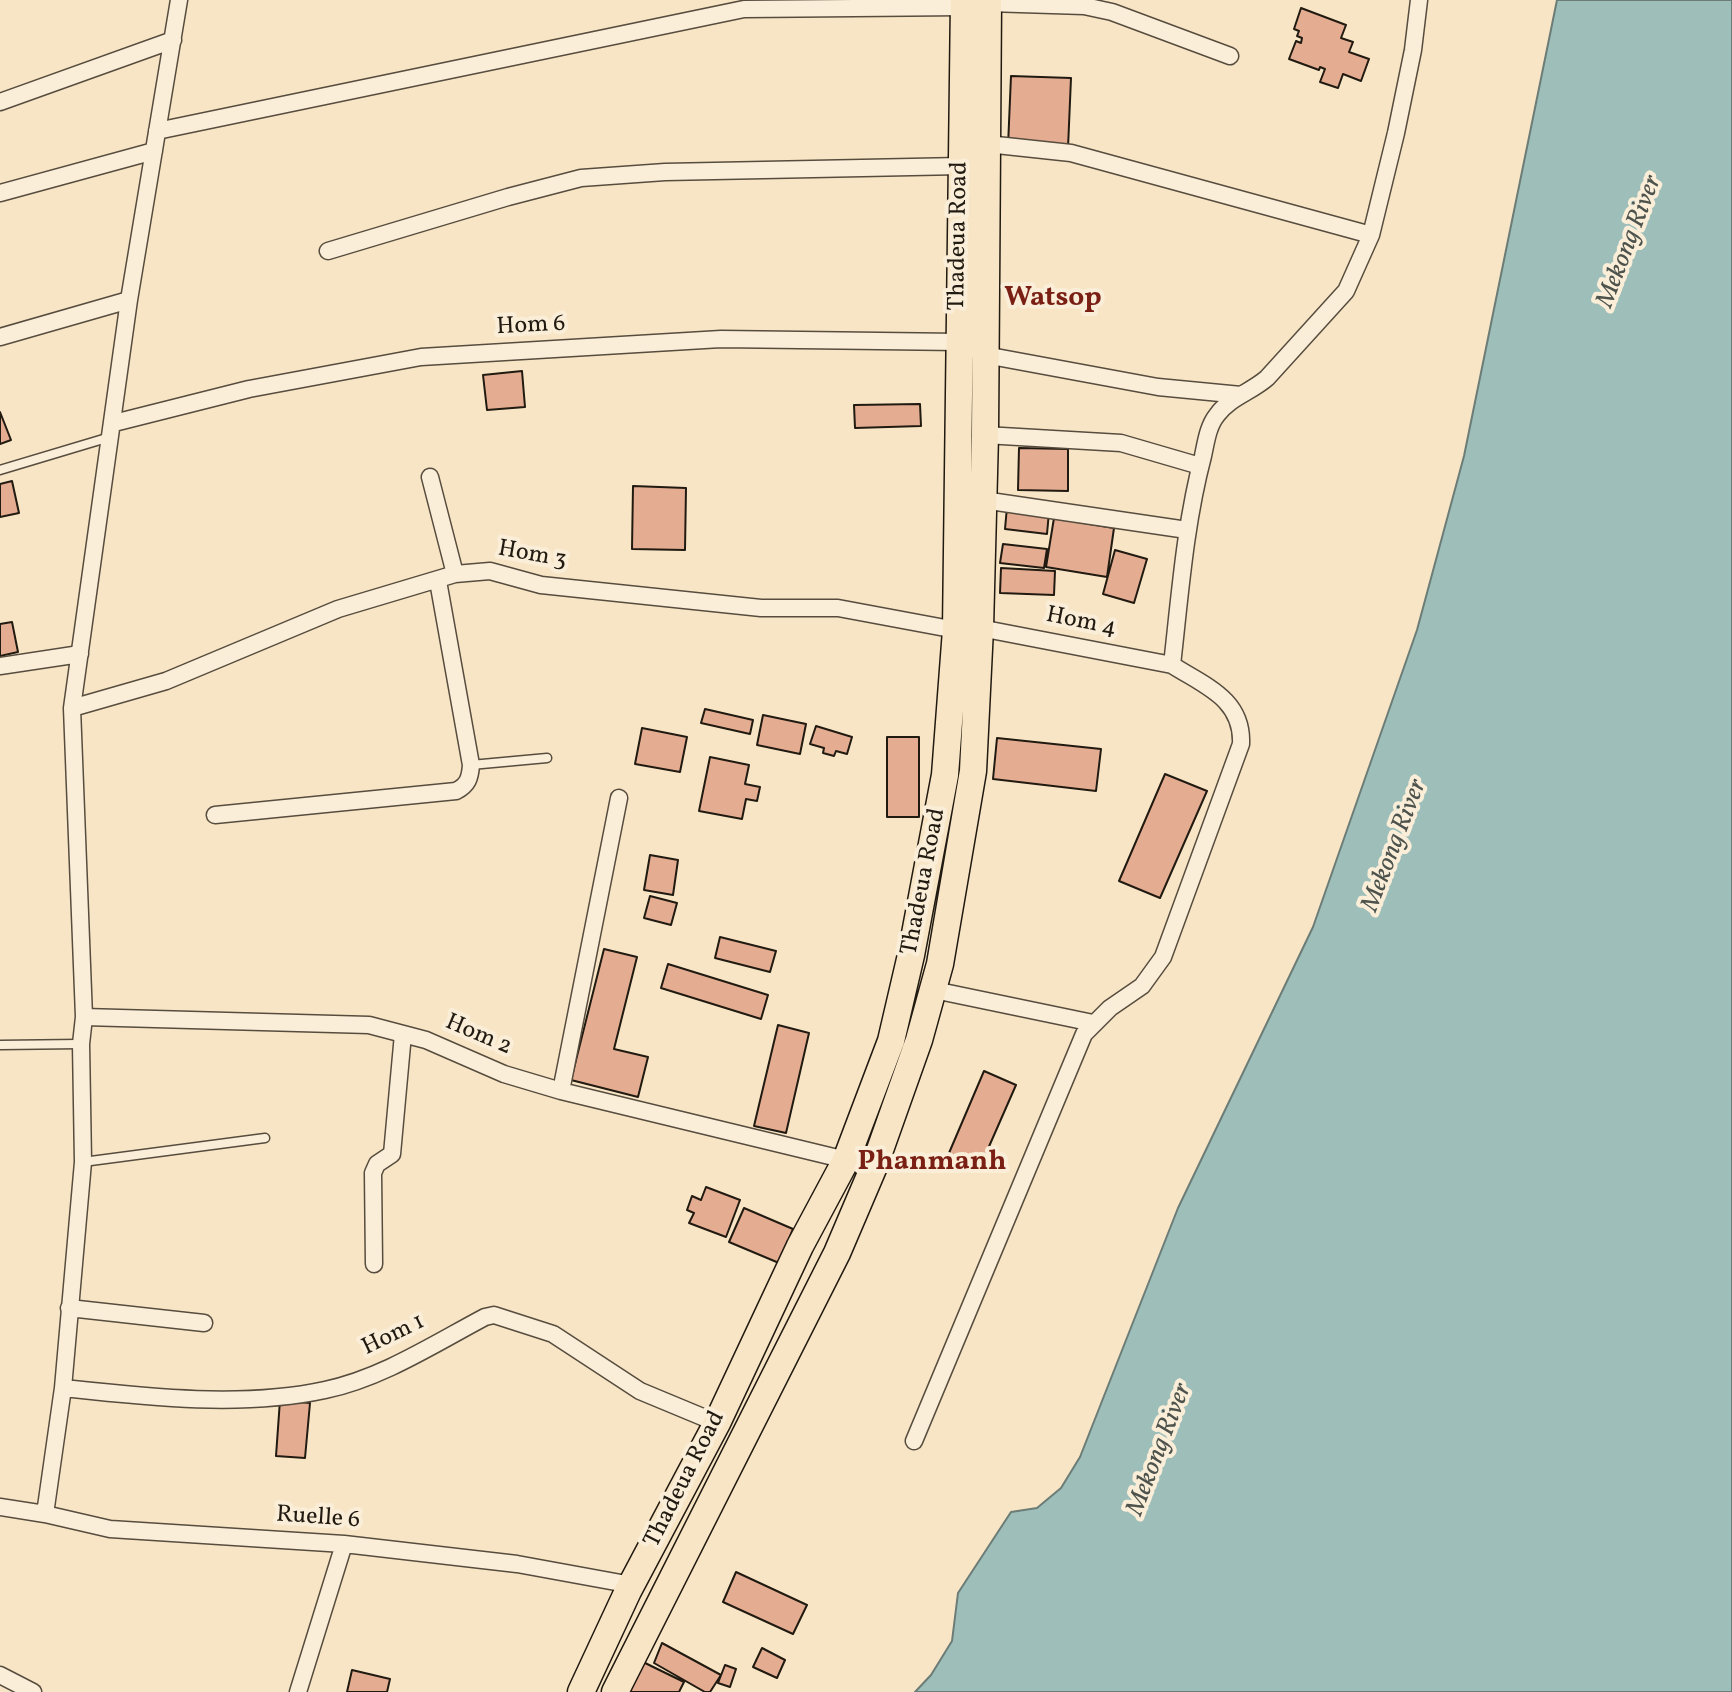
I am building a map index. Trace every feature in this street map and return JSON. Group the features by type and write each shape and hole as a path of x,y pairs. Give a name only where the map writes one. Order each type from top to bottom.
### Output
{"main road":[{"name":"Thadeua Road","path":"581,1692 630,1588 717,1423 800,1246 846,1160 891,1041 923,902 945,775 968,629 983,500 987,144 976,3"},
{"name":"Thadeua Road","path":"615,1692 837,1253 875,1164 934,990 973,771 959,342 961,166 976,3"},
{"path":"630,1588 658,1606"}],"street":[{"path":"45,1514 63,1388 83,1162 81,1044 84,1017 72,708 129,300 179,0"},
{"path":"914,1441 1084,1034 1093,1023 1142,986 1163,957 1241,744 1242,728 1229,704 1172,665 1187,530 1200,466 1212,422 1219,411 1241,395 1254,390 1267,378 1346,291 1371,235 1413,50 1419,0"},
{"path":"157,131 744,9 976,3 1084,6 1230,56"},
{"path":"0,102 173,40"},
{"path":"987,144 1071,153 1371,235"},
{"path":"0,193 154,151"},
{"path":"328,251 581,178 665,172 961,166"},
{"path":"0,337 129,300"},
{"name":"Hom 6","path":"112,430 249,389 421,357 721,339 959,342"},
{"path":"959,342 985,355 1158,387 1241,395"},
{"path":"985,435 1121,443 1200,466"},
{"path":"430,477 455,574"},
{"path":"983,500 1187,530"},
{"name":"Hom 3","path":"72,708 166,681 338,609 455,574 490,571 541,585 761,608 838,608 968,629"},
{"path":"215,815 456,791 465,786 471,765 438,581"},
{"name":"Hom 4","path":"968,629 1172,665"},
{"path":"0,666 80,654"},
{"path":"561,1091 619,798"},
{"path":"934,990 1093,1023"},
{"name":"Hom 2","path":"84,1017 369,1025 426,1040 504,1074 561,1091 846,1160"},
{"path":"374,1264 373,1173 377,1164 392,1154 403,1034"},
{"path":"69,1308 204,1323"},
{"name":"Hom 1","path":"63,1388 143,1397 242,1398 325,1390 377,1373 494,1315 553,1334 640,1391 717,1423"},
{"name":"Ruelle 6","path":"0,1507 110,1529 344,1544 517,1564 630,1588"},
{"path":"298,1692 344,1544"},
{"path":"0,1675 33,1692"}],"lane":[{"path":"0,470 112,430"},
{"path":"471,765 547,758"},
{"path":"0,1045 81,1044"},
{"path":"83,1162 265,1138"}],"water":[{"name":"Mekong River","path":"1557,0 1732,0 1732,1692 915,1692 931,1675 952,1641 958,1593 1011,1512 1037,1508 1061,1488 1080,1457 1178,1208 1313,927 1417,630 1464,456"}],"building":[{"path":"1301,8 1346,25 1341,38 1353,42 1349,52 1369,59 1361,81 1343,74 1338,88 1320,82 1325,69 1320,67 1319,70 1289,59 1296,41 1301,43 1302,38 1297,36 1299,31 1294,29"},
{"path":"1011,76 1071,78 1068,148 1008,146"},
{"path":"522,371 525,407 487,410 483,375"},
{"path":"920,404 921,426 855,428 854,405"},
{"path":"0,412 11,440 0,444"},
{"path":"1019,448 1068,449 1068,491 1018,490"},
{"path":"12,481 19,513 0,517 0,484"},
{"path":"633,486 686,488 685,550 632,549"},
{"path":"1007,507 1049,512 1047,534 1005,529"},
{"path":"1054,518 1114,528 1107,577 1046,567"},
{"path":"1003,544 1047,549 1044,568 1000,563"},
{"path":"1115,550 1147,559 1134,603 1103,594"},
{"path":"1001,568 1055,571 1054,595 1000,593"},
{"path":"12,622 18,652 0,656 0,624"},
{"path":"705,709 753,720 750,734 701,723"},
{"path":"763,715 806,724 800,754 757,745"},
{"path":"816,726 852,737 847,754 836,751 834,756 823,753 824,748 810,744"},
{"path":"642,728 687,737 680,772 635,764"},
{"path":"887,737 919,737 919,817 887,817"},
{"path":"997,738 1101,749 1096,791 993,779"},
{"path":"710,757 749,765 745,784 760,787 757,801 746,799 742,819 699,811"},
{"path":"1165,774 1207,791 1160,898 1119,881"},
{"path":"650,855 678,860 673,895 644,890"},
{"path":"650,896 677,903 671,925 644,918"},
{"path":"720,937 776,951 770,972 715,958"},
{"path":"604,949 637,957 614,1049 648,1057 638,1097 571,1080"},
{"path":"668,964 768,995 761,1019 661,988"},
{"path":"778,1025 809,1033 786,1133 754,1126"},
{"path":"984,1071 1016,1085 980,1167 949,1153"},
{"path":"706,1187 740,1200 726,1237 689,1223 694,1213 687,1210 692,1196 701,1200"},
{"path":"744,1208 793,1229 779,1263 729,1242"},
{"path":"280,1400 310,1403 305,1458 276,1456"},
{"path":"736,1572 807,1605 793,1634 723,1602"},
{"path":"662,1643 721,1675 710,1692 654,1663"},
{"path":"762,1648 785,1660 777,1678 753,1667"},
{"path":"641,1661 684,1682 679,1692 625,1692"},
{"path":"725,1665 736,1669 730,1687 718,1683"},
{"path":"352,1670 390,1679 387,1692 347,1692"}],"district":[{"name":"Watsop","path":"1053,300"},
{"name":"Phanmanh","path":"932,1164"}]}
